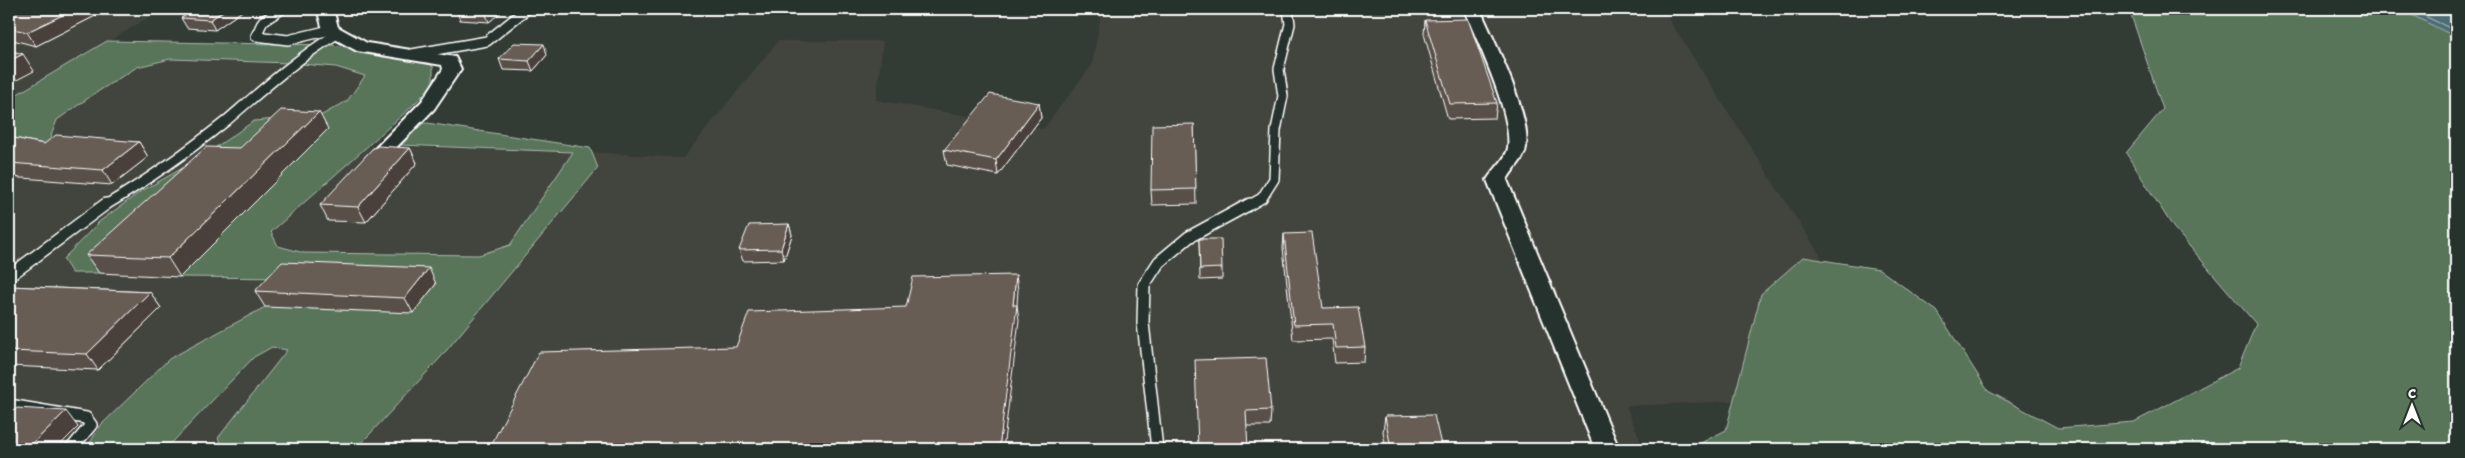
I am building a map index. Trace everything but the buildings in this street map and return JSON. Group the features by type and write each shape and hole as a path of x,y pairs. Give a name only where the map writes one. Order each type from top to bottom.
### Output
{"street":[{"path":"325,9 334,32 363,46 449,62 452,69 428,105 375,158"},
{"path":"1472,9 1510,105 1518,146 1513,159 1500,171 1497,180 1607,449"}],"lane":[{"path":"282,9 263,21 256,36 288,40 334,32"},
{"path":"412,54 487,42 527,9"},
{"path":"1157,449 1143,323 1144,285 1159,262 1189,237 1262,198 1274,179 1276,130 1283,96 1279,69 1290,24 1288,9"},
{"path":"9,276 94,211 152,176 224,122 334,32"},
{"path":"9,405 86,418 91,425 71,449"}],"shaded area":[{"path":"9,9 163,9 108,42 408,60 324,145 573,151 683,158 778,41 883,41 876,100 1043,129 1092,65 1102,9 1662,9 1820,255 1859,395 1626,406 1644,449 9,449"}],"green space":[{"path":"2129,9 2400,9 2456,37 2456,449 1689,449 1726,430 1761,294 1803,257 1879,269 1937,311 1988,391 2058,428 2134,422 2238,368 2256,324 2173,227 2126,153 2163,109"},
{"path":"107,41 333,45 412,57 433,66 433,85 407,111 271,232 278,246 304,253 479,255 510,245 573,152 399,145 398,138 415,124 427,123 590,148 598,168 441,357 356,449 224,449 218,438 287,350 272,347 254,357 166,449 86,449 101,425 169,359 265,307 291,278 180,277 289,167 217,165 99,273 72,273 63,259 100,221 140,192 197,160 254,121 322,115 347,101 365,76 336,67 290,63 170,59 137,67 57,120 51,136 66,150 9,150 9,99"}],"water":[{"path":"2400,9 2439,9 2456,18 2456,37"}]}
